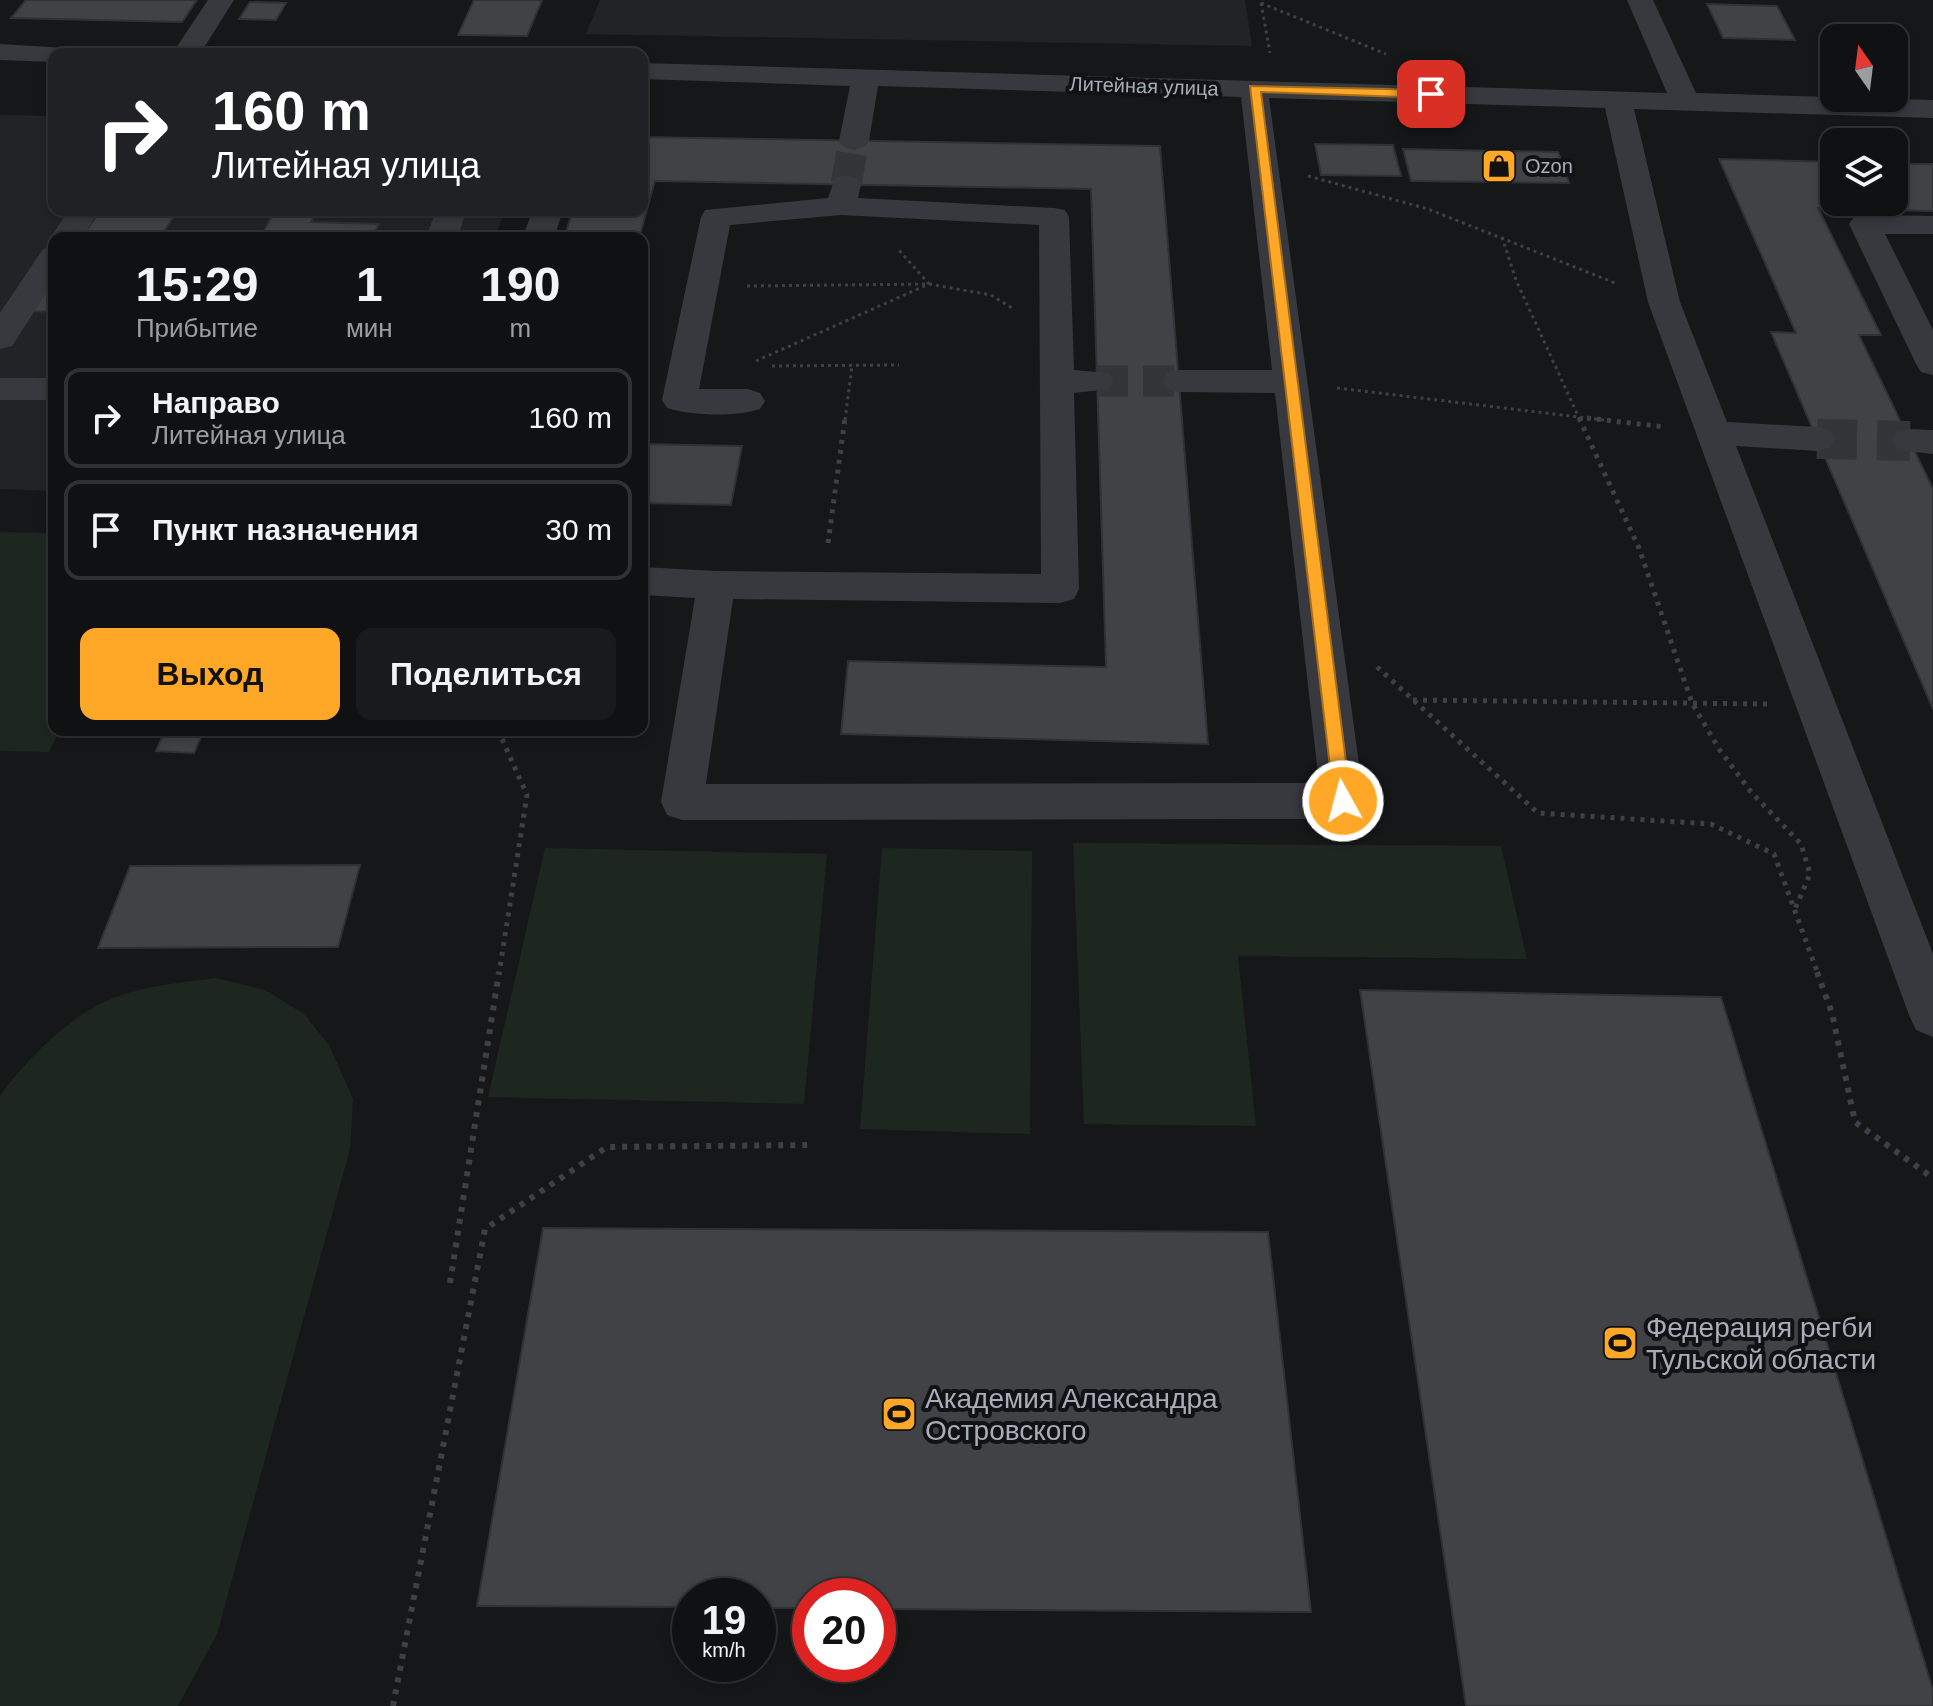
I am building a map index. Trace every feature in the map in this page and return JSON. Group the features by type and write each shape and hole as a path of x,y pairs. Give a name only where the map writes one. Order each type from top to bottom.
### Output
{"street":[{"path":"190,48 221,0"},
{"path":"1640,0 1685,101"},
{"path":"0,52 48,54"},
{"name":"Литейная улица","path":"648,71 1933,109"},
{"path":"854,141 865,78"},
{"path":"716,585 682,802 1343,801 1254,89"},
{"path":"1618,100 1664,302 1933,1015"},
{"path":"648,581 822,587 1060,589 1054,217 843,195 716,217 679,400 748,401"},
{"path":"1933,225 1865,224 1933,364"},
{"path":"0,338 48,265"},
{"path":"1057,382 1097,381"},
{"path":"1179,381 1291,382"},
{"path":"0,389 48,389"},
{"path":"1713,433 1817,439"}],"path":[{"path":"1261,3 1397,58"},
{"path":"1264,166 1428,209 1664,302"},
{"path":"843,195 864,212 929,284"},
{"path":"1502,237 1516,280 1639,548 1692,703 1719,749 1751,792 1801,844 1810,874 1794,911"},
{"path":"756,361 929,284"},
{"path":"702,286 929,284 991,295 1056,336"},
{"path":"756,361 778,367 899,365"},
{"path":"748,401 756,361"},
{"path":"822,587 852,366"},
{"path":"1291,382 1713,433"},
{"path":"1320,615 1538,813 1711,824 1774,854 1832,1013 1855,1122 1933,1178"},
{"path":"1413,700 1816,704"},
{"path":"450,1283 527,795 501,736"},
{"path":"393,1706 485,1229 607,1147 809,1145"}],"shaded area":[{"path":"600,0 1245,0 1252,46 586,34"},
{"path":"0,115 48,116 48,216 503,216 497,232 48,232 48,491 0,489"},
{"path":"0,532 48,533 48,736 57,736 49,752 0,751"},
{"path":"1073,843 1501,846 1527,959 1238,956 1256,1126 1084,1124"},
{"path":"545,848 827,854 804,1104 488,1097"},
{"path":"882,848 1032,851 1030,1134 860,1129"},
{"path":"216,978 265,990 304,1014 329,1045 353,1099 350,1149 217,1634 178,1706 0,1706 0,1096 48,1042 77,1018 106,1001 160,986"}],"building":[{"path":"26,0 197,0 182,22 11,18"},
{"path":"474,0 542,0 527,36 458,35"},
{"path":"250,2 286,3 276,20 239,19"},
{"path":"1707,4 1777,6 1795,40 1723,38"},
{"path":"648,137 1160,146 1208,744 841,734 848,661 1106,667 1091,189 655,181 648,206"},
{"path":"1315,144 1393,145 1401,176 1321,175"},
{"path":"1403,149 1558,152 1569,183 1411,181"},
{"path":"1719,159 1820,162 1820,216 1881,335 1859,335 1933,489 1933,709 1771,332 1796,333"},
{"path":"1908,164 1933,164 1933,211 1908,210"},
{"path":"97,216 174,216 164,232 85,232"},
{"path":"272,216 314,216 311,222 379,224 375,232 263,232"},
{"path":"571,216 645,216 641,232 566,232"},
{"path":"48,283 48,312 28,311"},
{"path":"648,444 742,446 731,505 648,503"},
{"path":"162,736 201,736 194,753 156,751"},
{"path":"360,865 338,947 98,948 130,866"},
{"name":"Федерация регби Тульской области","path":"1360,990 1721,997 1933,1690 1933,1706 1466,1706"},
{"name":"Академия Александра Островского","path":"543,1228 1268,1232 1311,1612 896,1609 896,1578 792,1578 792,1608 776,1608 776,1578 672,1578 672,1607 477,1606"}],"tunnel":[{"path":"846,184 854,141"},
{"path":"1097,381 1179,381"},
{"path":"1817,439 1910,441"}],"place":[{"name":"Ozon","path":"1499,166"},
{"name":"Федерация регби Тульской области","path":"1620,1343"},
{"name":"Академия Александра Островского","path":"899,1414"}],"route":[{"path":"1343,801 1254,89 1431,94"}]}
